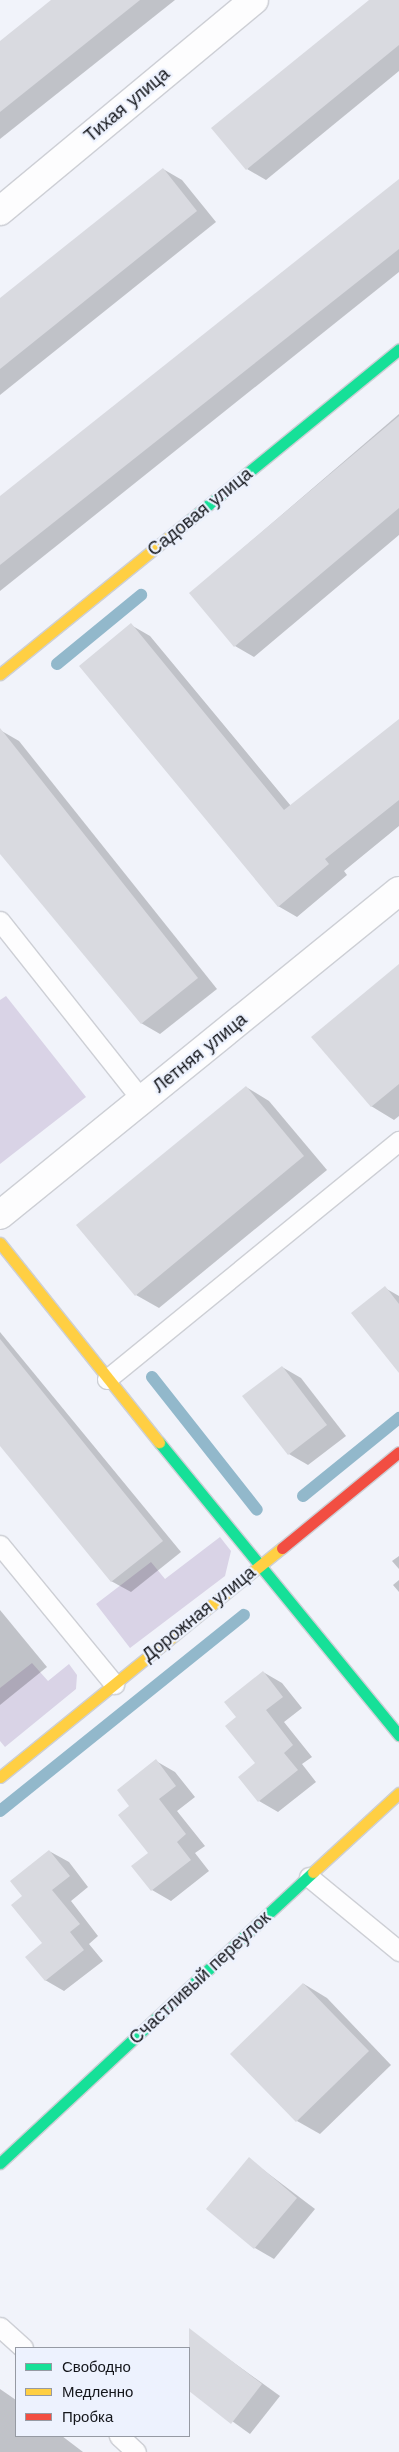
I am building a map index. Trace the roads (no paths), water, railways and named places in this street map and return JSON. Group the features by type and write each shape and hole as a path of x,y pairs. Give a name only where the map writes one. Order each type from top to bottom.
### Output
{"street":[{"name":"Тихая улица","path":"0,211 254,0"},
{"name":"Садовая улица","path":"0,674 399,349"},
{"name":"Летняя улица","path":"0,1215 399,891"},
{"path":"0,1243 258,1567 399,1736"},
{"name":"Дорожная улица","path":"0,1777 399,1452"},
{"name":"Счастливый переулок","path":"0,2163 399,1792"}],"lane":[{"path":"0,921 142,1100"},
{"path":"107,1378 399,1141"},
{"path":"0,1545 114,1684"},
{"path":"308,1877 399,1951"},
{"path":"0,2327 22,2347"},
{"path":"119,2437 136,2452"}],"waterway":[{"path":"57,664 141,595"},
{"path":"152,1377 257,1510"},
{"path":"303,1496 399,1418"},
{"path":"0,1811 244,1615"}]}
